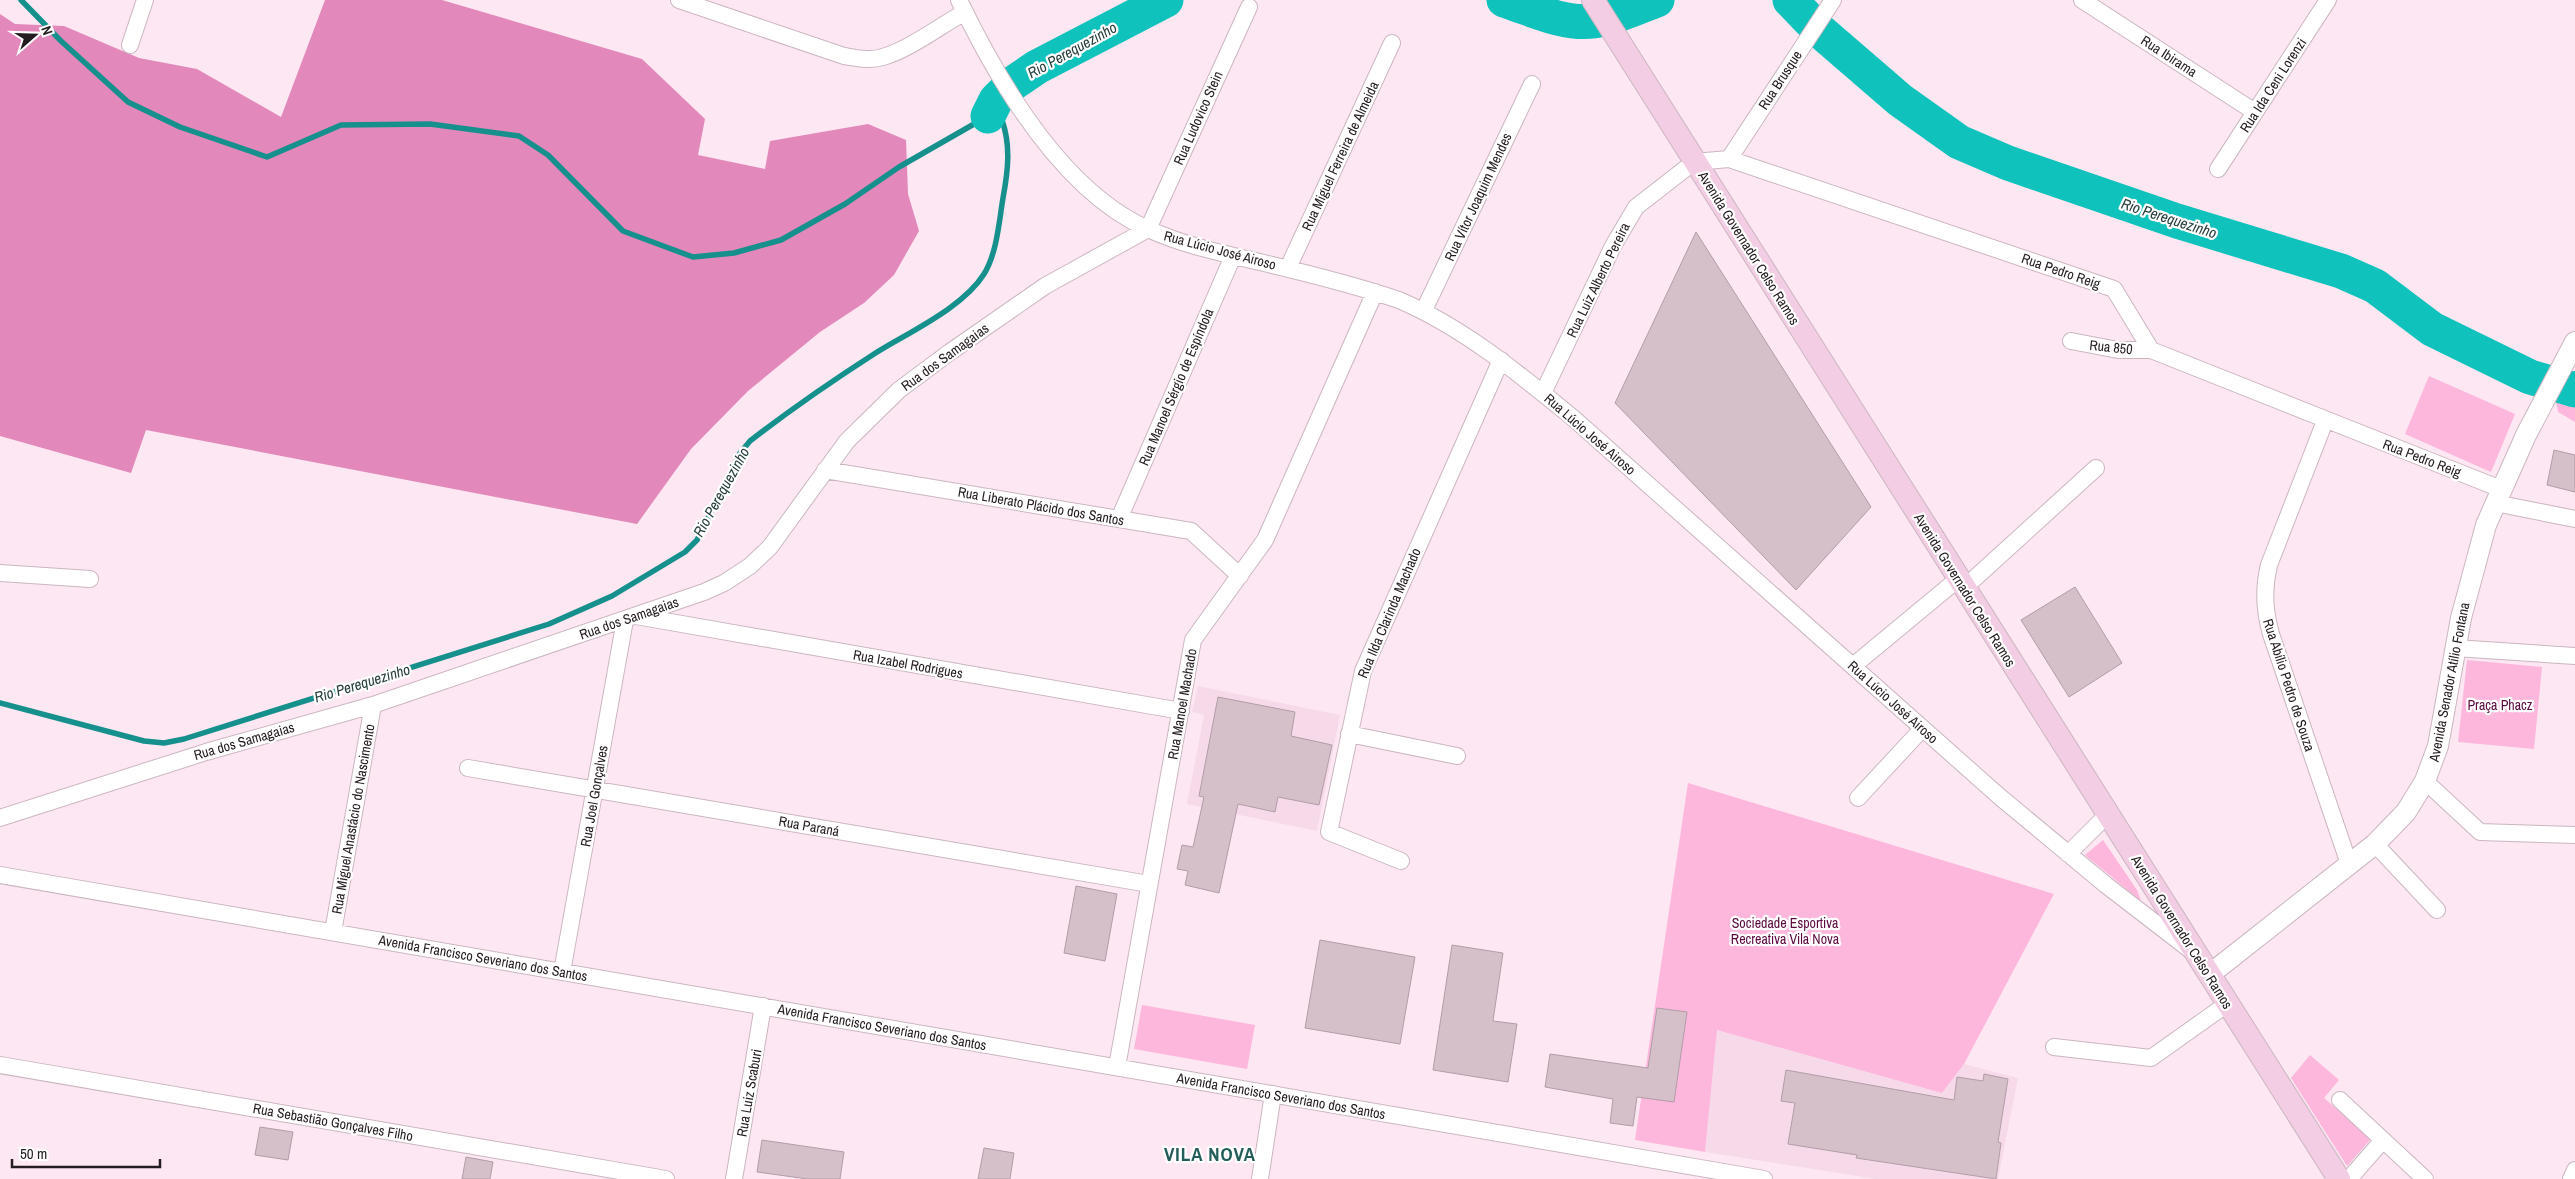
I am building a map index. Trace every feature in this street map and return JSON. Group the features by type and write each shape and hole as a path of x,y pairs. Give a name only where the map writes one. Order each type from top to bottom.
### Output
{"main road":[{"name":"Avenida Governador Celso Ramos","path":"1593,0 2339,1179"}],"street":[{"path":"130,45 145,0"},
{"path":"679,0 844,56 862,59 882,57 901,49 962,6"},
{"name":"Rua Brusque","path":"1728,159 1832,0"},
{"name":"Rua Ibirama","path":"2082,0 2255,112"},
{"name":"Rua Ida Ceni Lorenzi","path":"2218,169 2328,0"},
{"name":"Rua Lúcio José Airoso","path":"962,6 998,75 1016,103 1080,180 1121,214 1148,229 1233,256 1288,268 1374,292 1424,310 1501,360 1543,393 1922,728 2068,854 2150,921 2195,953"},
{"name":"Rua Ludovico Stein","path":"1148,229 1249,7"},
{"name":"Rua Miguel Ferreira de Almeida","path":"1288,268 1392,43"},
{"name":"Rua Vítor Joaquim Mendes","path":"1424,310 1532,84"},
{"name":"Rua Pedro Reig","path":"1694,162 1728,159 2114,289 2151,350 2325,421 2498,496 2575,519"},
{"name":"Rua Luiz Alberto Pereira","path":"1543,393 1624,225 1636,207 1647,197 1694,162"},
{"name":"Rua dos Samagaias","path":"0,818 206,752 373,705 630,618 704,592 724,582 750,566 770,547 846,441 870,416 950,352 1045,286 1148,229"},
{"name":"Rua Manoel Sérgio de Espíndola","path":"1119,519 1233,256"},
{"name":"Rua Manoel Machado","path":"1117,1067 1193,640 1265,540 1374,292"},
{"name":"Rua 850","path":"2071,341 2118,350 2151,350"},
{"name":"Avenida Senador Atílio Fontana","path":"2209,975 2375,844 2406,812 2426,781 2438,746 2454,648 2468,587 2498,496 2542,404 2575,342"},
{"name":"Rua Ilda Clarinda Machado","path":"1401,862 1329,832 1363,671 1501,360"},
{"name":"Rua Abílio Pedro de Souza","path":"2325,421 2269,565 2264,583 2264,600 2271,634 2348,864"},
{"path":"1853,666 1961,584 2096,468"},
{"name":"Rua Liberato Plácido dos Santos","path":"825,470 1191,531 1240,576"},
{"path":"0,573 90,579"},
{"name":"Rua Izabel Rodrigues","path":"630,618 1181,711"},
{"name":"Rua Joel Gonçalves","path":"562,972 595,790 630,618"},
{"path":"2454,648 2575,656"},
{"name":"Rua Miguel Anastácio do Nascimento","path":"332,932 373,705"},
{"path":"1858,798 1922,728"},
{"path":"1349,734 1456,756"},
{"name":"Rua Paraná","path":"468,768 1150,884"},
{"path":"2426,781 2480,832 2575,834"},
{"path":"2068,854 2107,815"},
{"path":"2375,844 2437,910"},
{"name":"Avenida Francisco Severiano dos Santos","path":"0,875 1764,1179"},
{"path":"2054,1047 2151,1058 2227,1004"},
{"name":"Rua Luiz Scaburi","path":"734,1179 763,1006"},
{"name":"Rua Sebastião Gonçalves Filho","path":"0,1065 666,1179"},
{"path":"1260,1179 1273,1094"},
{"path":"2340,1100 2424,1179"},
{"path":"2349,1179 2383,1140"},
{"path":"2571,1179 2575,1170"}],"shaded area":[{"path":"325,0 442,0 642,59 705,119 698,155 765,169 770,141 868,124 906,140 908,194 919,231 894,275 864,303 820,332 748,391 691,449 637,524 146,430 131,473 0,436 0,14 15,24 64,26 139,58 197,69 281,117"},
{"path":"1198,686 1340,715 1317,831 1187,804 1204,715 1192,712"},
{"path":"1717,1030 1942,1093 1964,1064 2018,1078 1998,1179 1876,1179 1705,1152"}],"green space":[{"path":"2429,376 2515,414 2491,472 2405,434"},
{"path":"2570,397 2575,399 2575,422 2558,412 2556,401"},
{"name":"Praça Phacz","path":"2467,660 2542,667 2534,749 2458,742"},
{"name":"Sociedade Esportiva Recreativa Vila Nova","path":"1688,783 2054,894 1964,1064 1942,1093 1717,1030 1705,1152 1635,1140"},
{"path":"2103,840 2137,890 2141,901 2085,855"},
{"path":"1142,1005 1255,1025 1247,1069 1134,1049"},
{"path":"2310,1055 2339,1080 2324,1098 2371,1139 2347,1166 2291,1078"}],"water":[{"path":"2575,371 2575,399 2570,397 2556,401"}],"building":[{"path":"1696,232 1871,507 1796,590 1615,403"},
{"path":"2554,450 2575,455 2575,492 2547,485"},
{"path":"2075,587 2122,663 2069,697 2021,620"},
{"path":"1218,697 1295,712 1291,736 1332,745 1319,805 1278,797 1275,812 1238,804 1219,893 1185,885 1188,871 1177,869 1182,845 1193,847 1204,797 1199,796"},
{"path":"1076,886 1117,894 1105,961 1064,953"},
{"path":"1320,940 1415,957 1400,1044 1305,1028"},
{"path":"1452,945 1503,953 1493,1021 1517,1024 1508,1082 1433,1070"},
{"path":"1657,1008 1687,1012 1674,1102 1637,1097 1633,1126 1610,1123 1613,1099 1545,1087 1550,1054 1648,1068"},
{"path":"1786,1070 1954,1100 1957,1077 1983,1081 1984,1074 2008,1079 1998,1142 2001,1143 1996,1179 1856,1158 1857,1155 1788,1144 1795,1103 1781,1101"},
{"path":"260,1127 293,1132 288,1160 255,1155"},
{"path":"762,1140 844,1152 840,1179 808,1179 757,1172"},
{"path":"984,1148 1014,1153 1010,1179 978,1179"},
{"path":"466,1157 493,1162 490,1179 462,1179"}],"waterway":[{"name":"Rio Perequezinho","path":"0,703 144,741 164,743 184,739 549,624 612,596 685,552 697,540 740,453 750,441 874,354 949,309 975,286 984,274 995,247 1008,159 1007,139 1002,120 988,116 899,167 845,204 781,240 734,253 693,257 623,231 548,155 519,136 430,124 341,125 267,157 180,127 128,102 61,41 21,0"},
{"name":"Rio Perequezinho","path":"988,116 996,100 1012,84 1037,67 1166,0"},
{"name":"Rio Perequezinho","path":"1504,0 1548,15 1583,22 1610,17 1657,0"},
{"name":"Rio Perequezinho","path":"1790,0 1820,31 1900,100 1959,142 2008,163 2177,221 2341,271 2375,286 2432,329 2530,377 2575,390"}],"district":[{"name":"VILA NOVA","path":"1210,1154"}]}
